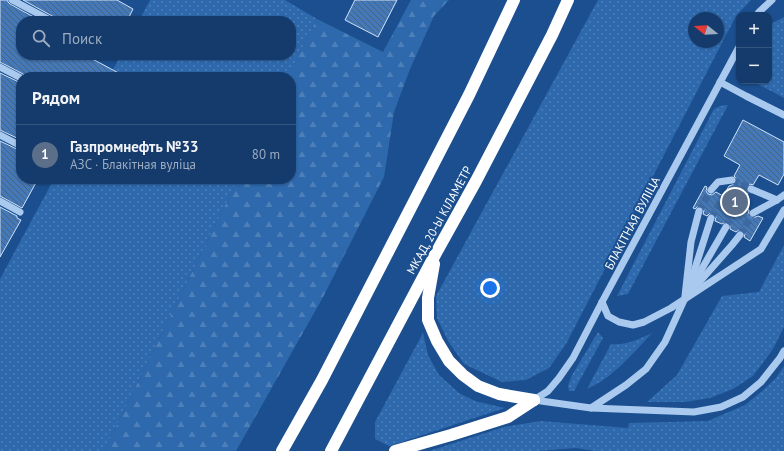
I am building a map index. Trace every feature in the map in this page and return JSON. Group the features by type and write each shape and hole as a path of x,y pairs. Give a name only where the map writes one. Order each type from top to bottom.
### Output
{"highway":[{"path":"282,451 322,380 469,95 514,0"},
{"name":"МКАД, 20-Ы КІЛАМЕТР","path":"331,451 436,253 476,182 552,35 568,0"},
{"path":"436,253 428,298 428,320 437,341 450,361 463,375 478,386 500,394 534,400"},
{"path":"395,451 451,436 508,417 534,400"}],"street":[{"path":"12,0 42,16"},
{"path":"759,12 772,0"},
{"name":"БЛАКІТНАЯ ВУЛІЦА","path":"534,400 548,391 573,358 736,53"},
{"path":"0,67 16,75"},
{"path":"720,82 784,115"},
{"path":"0,134 16,143"},
{"path":"712,190 718,182 732,180"},
{"path":"751,189 777,200"},
{"path":"753,213 784,195"},
{"path":"0,201 20,212"},
{"path":"602,302 608,316 619,322 632,324 644,322 671,308 761,249 784,210"},
{"path":"685,298 691,242 699,211"},
{"path":"685,298 711,218"},
{"path":"591,408 626,385 646,369 665,342 685,298 726,227"},
{"path":"685,298 740,235"},
{"path":"534,400 591,408 694,412 721,408 743,397 761,382 784,351"}],"green space":[{"path":"150,0 285,0 317,19 290,72 112,72 118,60 296,60 296,16 142,16"},
{"path":"411,0 449,0 434,16 410,69 394,112 384,177 322,299 236,451 104,451 236,184 296,184 296,72 290,72 317,19 383,52"},
{"path":"598,0 751,0 740,12 736,12 736,16 724,39 724,12 688,12 688,48 719,48 566,344 549,368 526,380 502,382 464,364 448,341 437,318 436,296"},
{"path":"784,17 784,98 758,84 772,84 772,23"},
{"path":"728,105 628,294 617,296 714,109 720,106"},
{"path":"51,184 236,184 104,451 0,451 0,279"},
{"path":"784,245 784,327 773,349 753,376 733,389 710,398 685,402 647,402 677,375 722,296 759,292"},
{"path":"598,332 603,338 574,391 569,391 568,386 572,375"},
{"path":"423,333 428,355 439,375 459,393 475,401 505,408 389,446 375,439 375,422"},
{"path":"652,333 614,372 587,389 611,344 627,343"},
{"path":"784,366 784,451 596,451 576,448 538,451 429,451 504,427 541,421 628,428 629,423 708,421 745,405 776,378"}],"building":[{"path":"0,0 7,0 10,4 32,16 16,16 16,60 94,60 117,72 19,72 0,62"},
{"path":"23,0 117,0 133,9 130,16 52,16"},
{"path":"355,0 397,0 378,37 345,20"},
{"path":"0,73 16,81 16,138 0,130"},
{"path":"743,120 784,142 784,174 778,185 759,175 753,185 750,184 746,187 748,193 741,206 749,210 748,215 751,217 753,218 758,216 763,218 750,241 744,237 745,234 743,231 739,230 736,232 730,229 730,225 728,223 722,224 715,221 716,217 713,213 710,213 707,216 703,214 704,210 702,207 698,206 695,209 693,208 705,186 707,187 706,191 708,194 712,195 716,192 723,196 729,186 735,184 737,179 734,176 740,165 724,156"},
{"path":"0,141 16,149 16,184 35,184 22,208 0,196"},
{"path":"0,207 17,216 17,218 21,220 0,257"}],"tunnel":[{"path":"732,180 751,189"},
{"path":"711,218 723,198 751,189"},
{"path":"726,227 737,204 751,189"},
{"path":"699,211 711,190"},
{"path":"740,235 753,213"}],"place":[{"name":"Газпромнефть №33","path":"735,202"}]}
